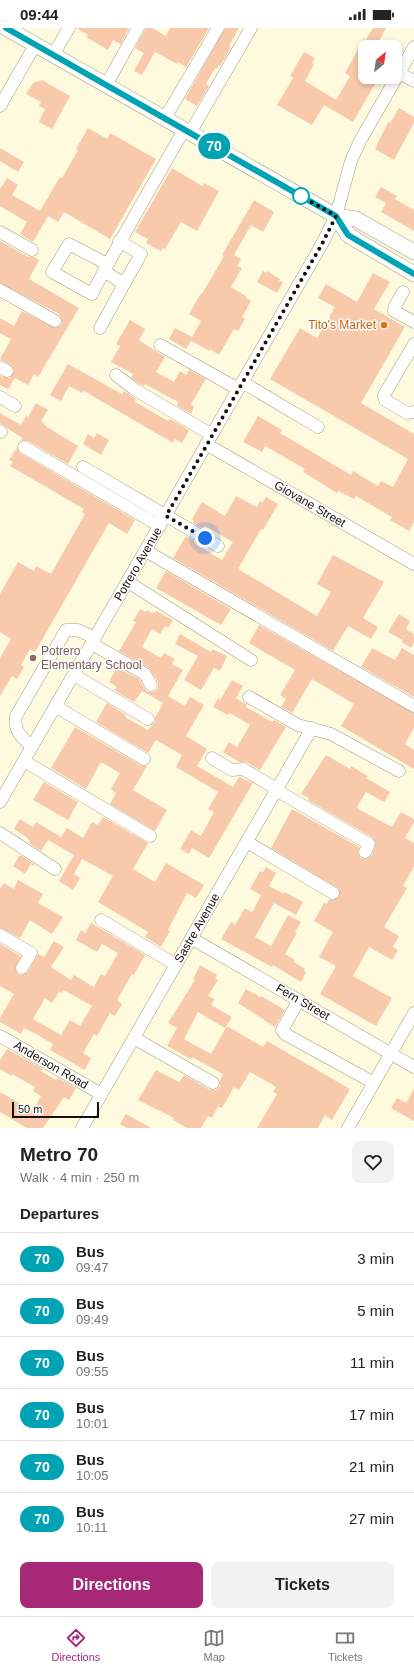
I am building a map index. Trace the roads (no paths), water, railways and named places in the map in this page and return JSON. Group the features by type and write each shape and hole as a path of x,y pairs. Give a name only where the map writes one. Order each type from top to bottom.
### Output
{"main road":[{"path":"6,28 28,37 53,55 336,216 356,219 414,252"},
{"path":"336,216 348,235 414,274"}],"street":[{"path":"53,55 69,28"},
{"path":"106,85 138,28"},
{"path":"165,118 218,28"},
{"path":"124,284 106,268 119,241 251,28"},
{"path":"0,106 28,37"},
{"name":"Potrero Avenue","path":"402,68 414,47"},
{"path":"402,75 414,81"},
{"name":"Potrero Avenue","path":"0,802 322,244 336,216 351,161 360,141 393,84"},
{"path":"0,232 32,250"},
{"path":"100,328 141,254 119,241"},
{"path":"0,290 54,321"},
{"path":"403,292 395,306 394,311 414,322"},
{"path":"160,344 318,427"},
{"path":"414,344 384,395 385,400 407,413 414,412"},
{"name":"Giovane Street","path":"116,375 134,389 209,439 414,564"},
{"path":"0,397 15,406"},
{"path":"24,447 163,521 218,546"},
{"path":"83,468 163,521"},
{"path":"146,551 414,706"},
{"path":"128,582 251,660"},
{"path":"32,747 18,734 15,722 16,716 66,630 78,630 145,674 151,686"},
{"path":"74,675 148,718"},
{"path":"249,697 298,726 312,728 331,734 399,771"},
{"path":"56,706 144,759"},
{"name":"Sastre Avenue","path":"82,1128 312,728"},
{"path":"212,758 232,770 243,769 369,844 365,852"},
{"path":"24,761 150,836"},
{"path":"0,833 55,869"},
{"path":"247,842 333,893"},
{"path":"101,920 176,965"},
{"path":"0,935 31,953 22,968"},
{"name":"Fern Street","path":"191,938 414,1066"},
{"path":"299,1000 282,1030 285,1034 374,1083"},
{"path":"348,1128 414,1013"},
{"name":"Anderson Road","path":"0,1036 101,1094"},
{"path":"134,1038 213,1083"}],"place":[{"name":"Tito's Market","path":"384,325"},
{"name":"Potrero Elementary School","path":"33,658"}]}
